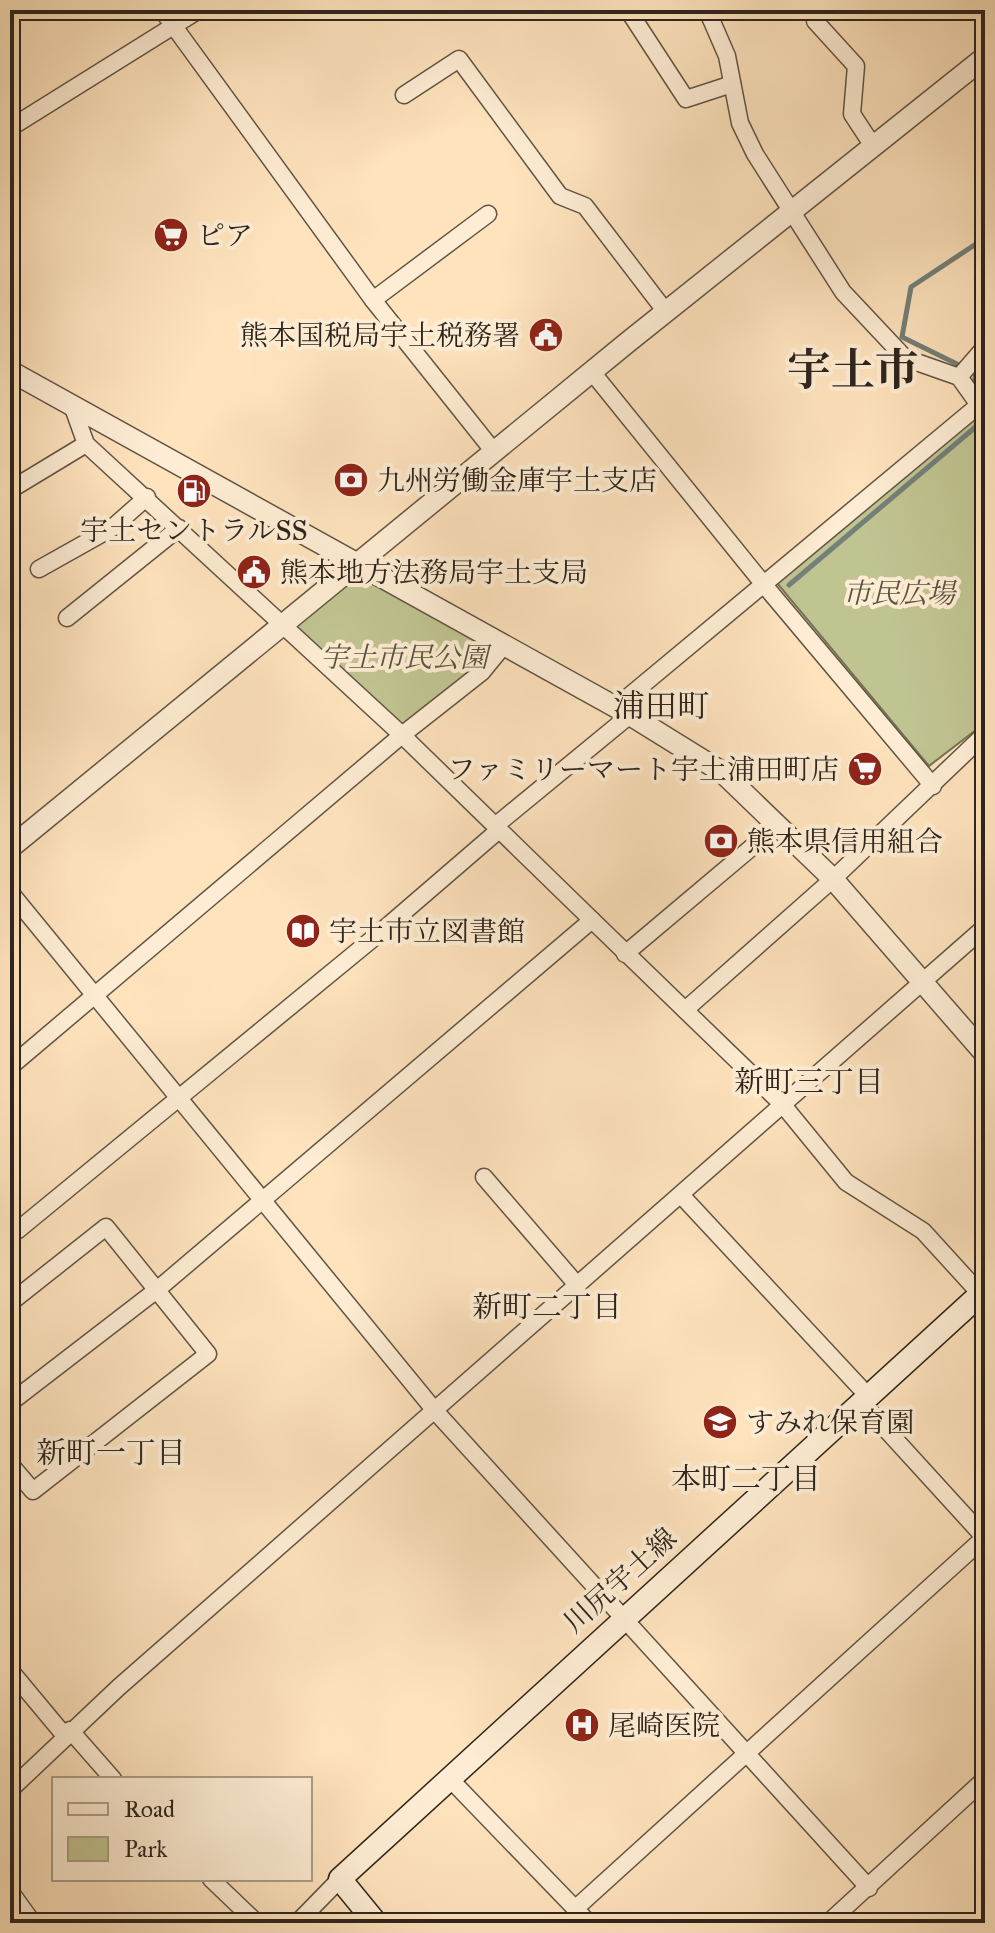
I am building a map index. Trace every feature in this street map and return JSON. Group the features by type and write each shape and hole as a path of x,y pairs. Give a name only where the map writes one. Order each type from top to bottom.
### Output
{"main road":[{"name":"川尻宇土線","path":"340,1879 621,1619 984,1294"},
{"path":"340,1879 376,1923"}],"street":[{"path":"162,10 373,300 495,453"},
{"path":"10,128 199,10"},
{"path":"628,10 686,99 732,84"},
{"path":"10,1218 18,1230 376,936 623,711 979,405 959,377 905,358 843,292 790,212 740,123 727,56 707,10"},
{"path":"815,21 856,66 852,114 873,146"},
{"path":"10,848 592,372 985,57"},
{"path":"404,95 459,59 560,196 585,206 666,312"},
{"path":"373,300 488,214"},
{"path":"959,377 978,365 985,347"},
{"path":"10,371 623,711 722,772 833,879 985,1054"},
{"path":"592,372 765,586 933,786"},
{"path":"72,405 86,444 402,735 783,1105 846,1182 923,1231 984,1294"},
{"path":"10,490 86,444"},
{"path":"39,569 112,528 147,497"},
{"path":"67,618 179,528"},
{"path":"10,1067 402,735 482,672 504,645"},
{"path":"685,1010 833,879 933,786 950,763 985,734"},
{"path":"625,954 777,826"},
{"path":"10,892 436,1412 621,1619 869,1888"},
{"path":"10,1403 158,1289 592,920"},
{"path":"10,1790 68,1733 985,927"},
{"path":"484,1177 578,1286"},
{"path":"576,1908 985,1537 681,1195"},
{"path":"10,1303 106,1227 208,1354 33,1491 10,1464"},
{"path":"10,1670 111,1777"},
{"path":"450,1779 589,1923"},
{"path":"828,1923 985,1779"},
{"path":"297,1923 340,1879"},
{"path":"213,1881 257,1923"},
{"path":"10,1891 33,1923"}],"green space":[{"name":"市民広場","path":"974,376 985,376 985,723 929,766 777,583 982,406 972,385"},
{"name":"宇土市民公園","path":"356,565 504,645 402,735 282,627"}],"waterway":[{"path":"961,366 902,337 911,287 985,238"},
{"path":"975,375 985,382"},
{"path":"789,585 985,419"}],"place":[{"name":"ピア","path":"171,235"},
{"name":"熊本国税局宇土税務署","path":"546,335"},
{"name":"九州労働金庫宇土支店","path":"351,480"},
{"name":"宇土セントラルSS","path":"194,491"},
{"name":"熊本地方法務局宇土支局","path":"254,572"},
{"name":"ファミリーマート宇土浦田町店","path":"865,769"},
{"name":"熊本県信用組合","path":"721,841"},
{"name":"宇土市立図書館","path":"303,931"},
{"name":"すみれ保育園","path":"720,1422"},
{"name":"尾崎医院","path":"582,1725"}],"district":[{"name":"宇土市","path":"853,370"},
{"name":"浦田町","path":"661,706"},
{"name":"新町三丁目","path":"809,1082"},
{"name":"新町二丁目","path":"547,1307"},
{"name":"新町一丁目","path":"111,1453"},
{"name":"本町二丁目","path":"746,1479"}]}
